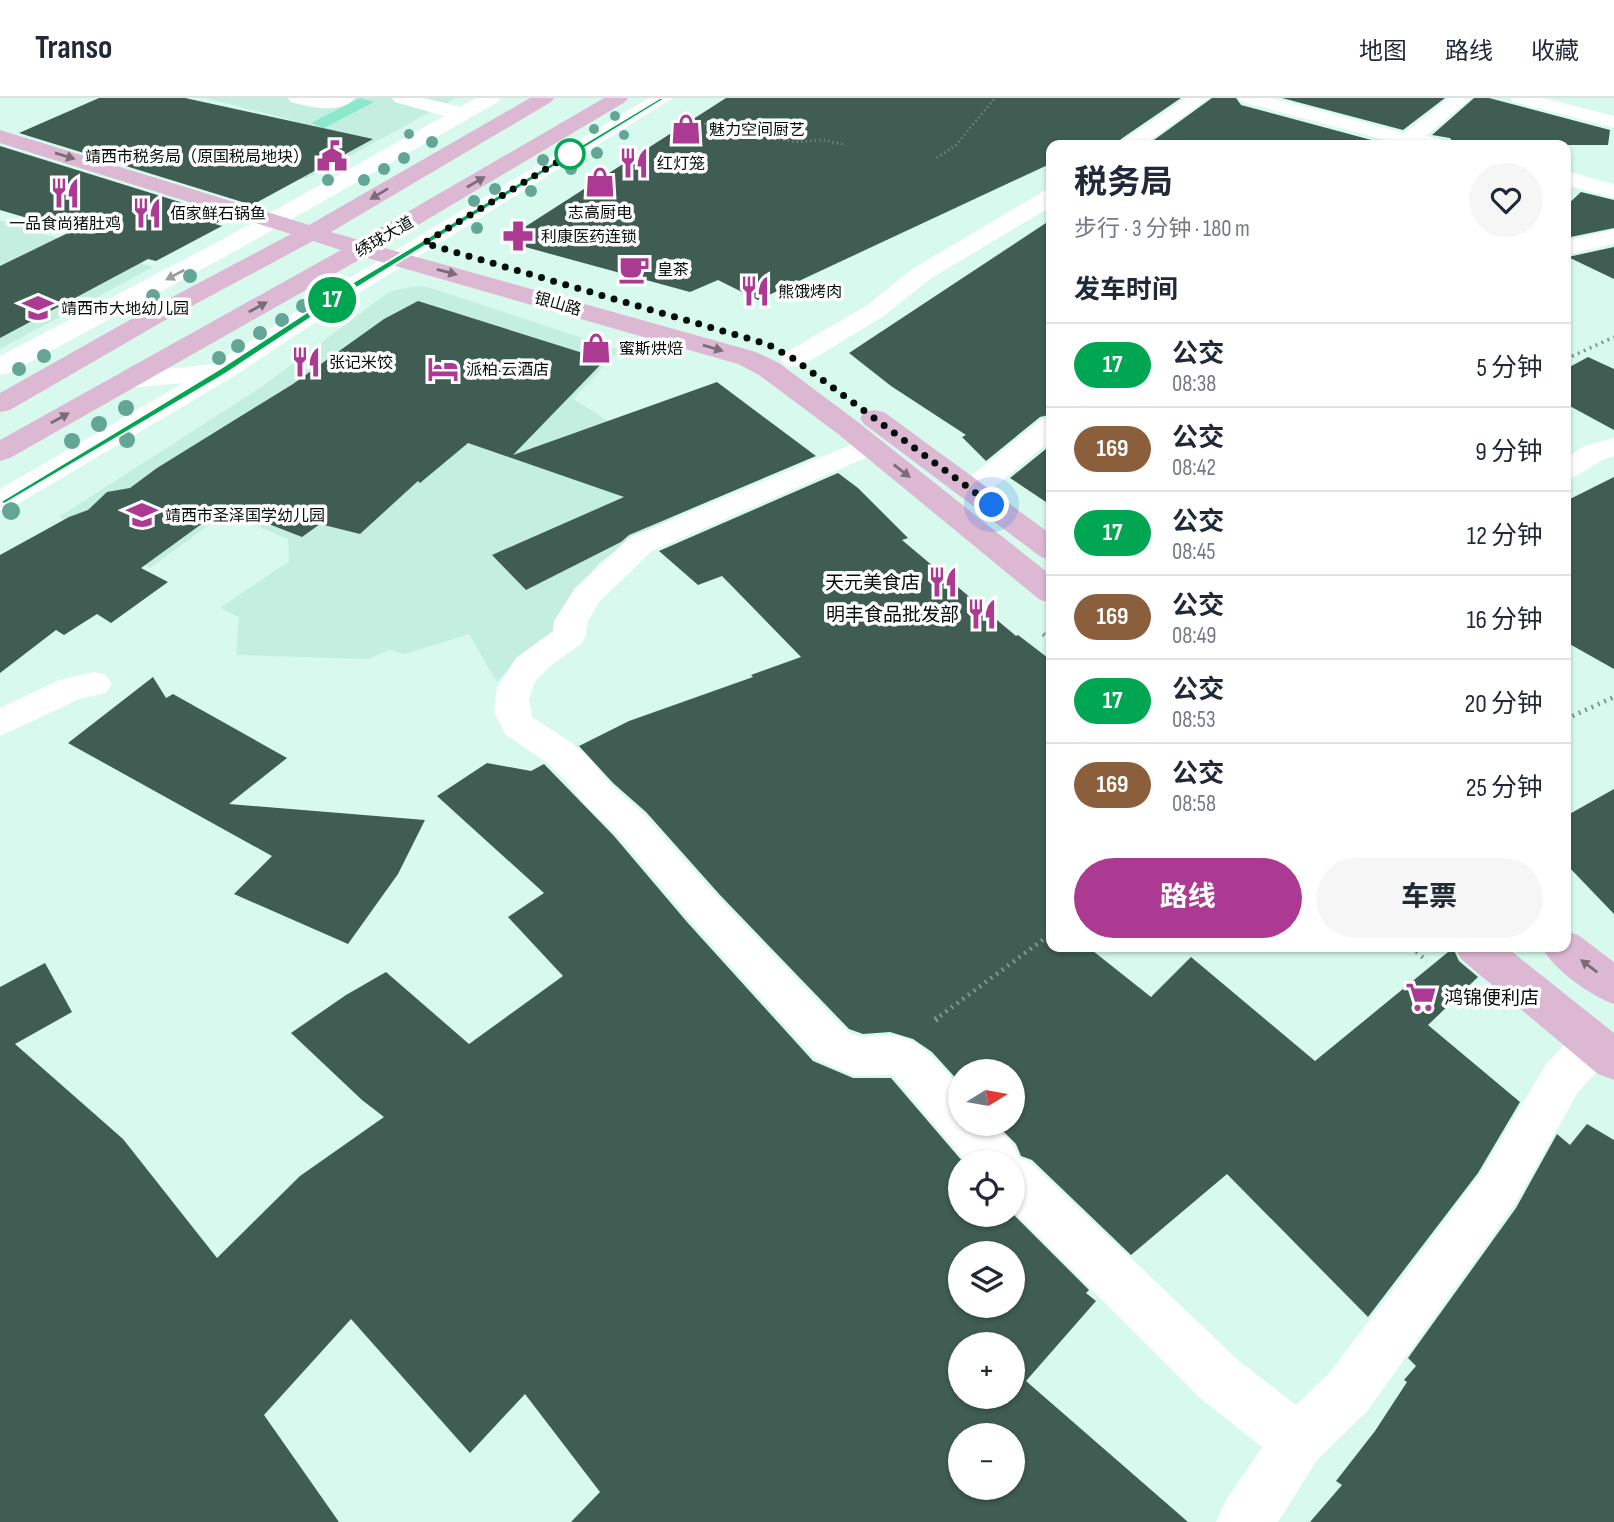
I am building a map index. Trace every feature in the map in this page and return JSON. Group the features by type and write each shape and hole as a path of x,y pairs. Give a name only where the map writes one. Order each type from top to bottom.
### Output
{"main road":[{"name":"绣球大道","path":"0,452 363,248 618,98"},
{"name":"绣球大道","path":"0,404 153,317 339,218 540,100"},
{"name":"银山路","path":"0,118 755,340 794,359 1046,546"},
{"name":"银山路","path":"0,136 311,233 747,358 769,369 1046,588"},
{"path":"1482,952 1604,1052"},
{"path":"1570,952 1614,986"}],"street":[{"path":"298,98 326,103 345,98"},
{"path":"402,98 467,107 540,100"},
{"path":"0,502 221,372 424,243 663,98"},
{"path":"1249,98 1395,140"},
{"path":"1409,140 1461,98"},
{"path":"1520,98 1614,122"},
{"path":"1594,98 1614,103"},
{"path":"1162,101 1194,102"},
{"path":"1137,140 1194,102"},
{"path":"0,368 299,205 467,107"},
{"path":"1571,179 1614,191"},
{"path":"794,359 875,311 921,274 1046,200"},
{"path":"1571,247 1614,237"},
{"path":"83,324 153,317"},
{"path":"127,380 221,372"},
{"path":"972,490 1046,430"},
{"path":"1571,437 1604,449"},
{"path":"869,446 640,544 587,595 572,621 569,636 540,656 522,673 514,685 511,702 513,716 521,730 534,740 549,746 585,778 598,795 628,822 689,895 831,1045 847,1057 865,1059 893,1054 905,1058 948,1105"},
{"path":"1571,468 1604,449"},
{"path":"0,470 69,461"},
{"path":"0,723 71,689 94,684"},
{"path":"1245,1522 1298,1441 1349,1391 1497,1190 1562,1078 1604,1052"},
{"path":"975,1136 987,1150"},
{"path":"1025,1190 1219,1379 1298,1441"}],"path":[{"path":"937,158 956,145 995,98"},
{"path":"686,120 796,142 823,140 846,145"},
{"path":"1571,357 1614,337"},
{"path":"1571,717 1614,697"},
{"path":"893,1054 1046,938"}],"shaded area":[{"name":"靖西市税务局（原国税局地块）","path":"205,98 456,98 317,174 288,182 347,137"},
{"name":"靖西市大地幼儿园","path":"0,220 153,267 0,349"},
{"path":"418,286 619,350 573,399 605,419 706,501 637,536 600,562 575,592 559,629 510,668 497,682 469,634 405,654 390,650 368,659 236,655 239,617 220,608 289,561 288,539 225,513 150,568 59,517 260,388 385,295 395,290"}],"green space":[{"path":"360,98 374,102 324,128 311,123"}],"building":[{"path":"99,98 185,98 373,139 252,205 19,133"},
{"path":"726,98 1181,98 1120,140 1046,140 1046,166 758,300 718,280 690,292 503,241"},
{"path":"1212,98 1236,98 1241,105 1371,140 1154,140"},
{"path":"1282,98 1445,98 1403,130"},
{"path":"1474,98 1489,98 1610,130 1608,145 1571,145 1571,140 1451,140 1432,135"},
{"path":"0,146 228,217 215,224 222,226 156,261 148,259 0,338 0,266 72,231 0,210"},
{"path":"1581,192 1614,200 1614,228 1571,237 1571,201"},
{"path":"1046,223 1046,416 1040,417 986,461 962,437 966,435 891,386 849,353"},
{"path":"1614,247 1614,279 1571,258"},
{"path":"418,301 605,360 513,455 717,382 816,456 629,535 621,542 526,590 492,555 624,497 468,443 420,483 418,481 360,534 320,524 302,537 225,507 141,568 168,582 111,623 97,614 64,635 56,630 0,673 0,555 69,517 88,510 107,492 130,488 157,468 293,384 384,319"},
{"path":"1588,357 1614,369 1614,430 1571,407 1571,366"},
{"path":"1046,449 1046,502 1010,478"},
{"path":"838,473 858,488 908,538 902,540 1016,636 1046,656 1046,952 1094,952 1151,997 1191,957 1315,1061 1448,952 1455,952 1459,961 1478,977 1428,1025 1520,1102 1478,1173 1368,1317 1227,1174 1131,1255 1032,1160 1025,1157 1025,1150 1018,1150 1008,1136 1026,1136 1026,1059 948,1059 948,1070 932,1052 913,1039 890,1032 863,1034 849,1029 720,895 646,812 613,783 579,746 629,721 801,657 722,576 698,585 659,551"},
{"path":"1614,477 1614,669 1571,645 1571,498"},
{"path":"153,677 166,698 173,694 287,758 229,804 425,820 398,874 348,944 234,894 272,856 68,743"},
{"path":"487,763 531,771 544,764 614,836 687,922 813,1061 853,1078 891,1078 953,1150 948,1150 948,1227 1025,1226 1089,1290 1086,1293 1096,1301 1026,1381 1188,1522 571,1522 600,1492 525,1394 470,1453 351,1319 264,1415 339,1522 0,1522 0,987 45,963 72,1012 15,1044 123,1139 217,1258 300,1176 384,1117 362,1100 291,1033 346,995 386,972 469,1044 563,976 508,917 544,893 437,796"},
{"path":"1614,789 1614,914 1571,869 1571,813"},
{"path":"1587,1124 1614,1140 1614,1522 1310,1522 1342,1485 1336,1481 1375,1431 1407,1382 1404,1380 1416,1366 1408,1358 1516,1208 1557,1134 1570,1145"}],"bus line":[{"name":"17","path":"0,502 187,393 355,285 663,98"}],"place":[{"name":"魅力空间厨艺","path":"686,129"},
{"name":"靖西市税务局（原国税局地块）","path":"332,156"},
{"name":"红灯笼","path":"634,163"},
{"name":"志高厨电","path":"600,182"},
{"name":"一品食尚猪肚鸡","path":"65,193"},
{"name":"佰家鲜石锅鱼","path":"147,213"},
{"name":"利康医药连锁","path":"518,236"},
{"name":"皇茶","path":"634,269"},
{"name":"熊饿烤肉","path":"755,291"},
{"name":"靖西市大地幼儿园","path":"38,308"},
{"name":"蜜斯烘焙","path":"596,348"},
{"name":"张记米饺","path":"306,362"},
{"name":"派柏·云酒店","path":"443,369"},
{"name":"靖西市圣泽国学幼儿园","path":"142,515"},
{"name":"天元美食店","path":"943,582"},
{"name":"明丰食品批发部","path":"982,614"},
{"name":"鸿锦便利店","path":"1421,997"}],"route":[{"path":"570,154 574,152 424,243 767,344 794,359 992,505"}]}
